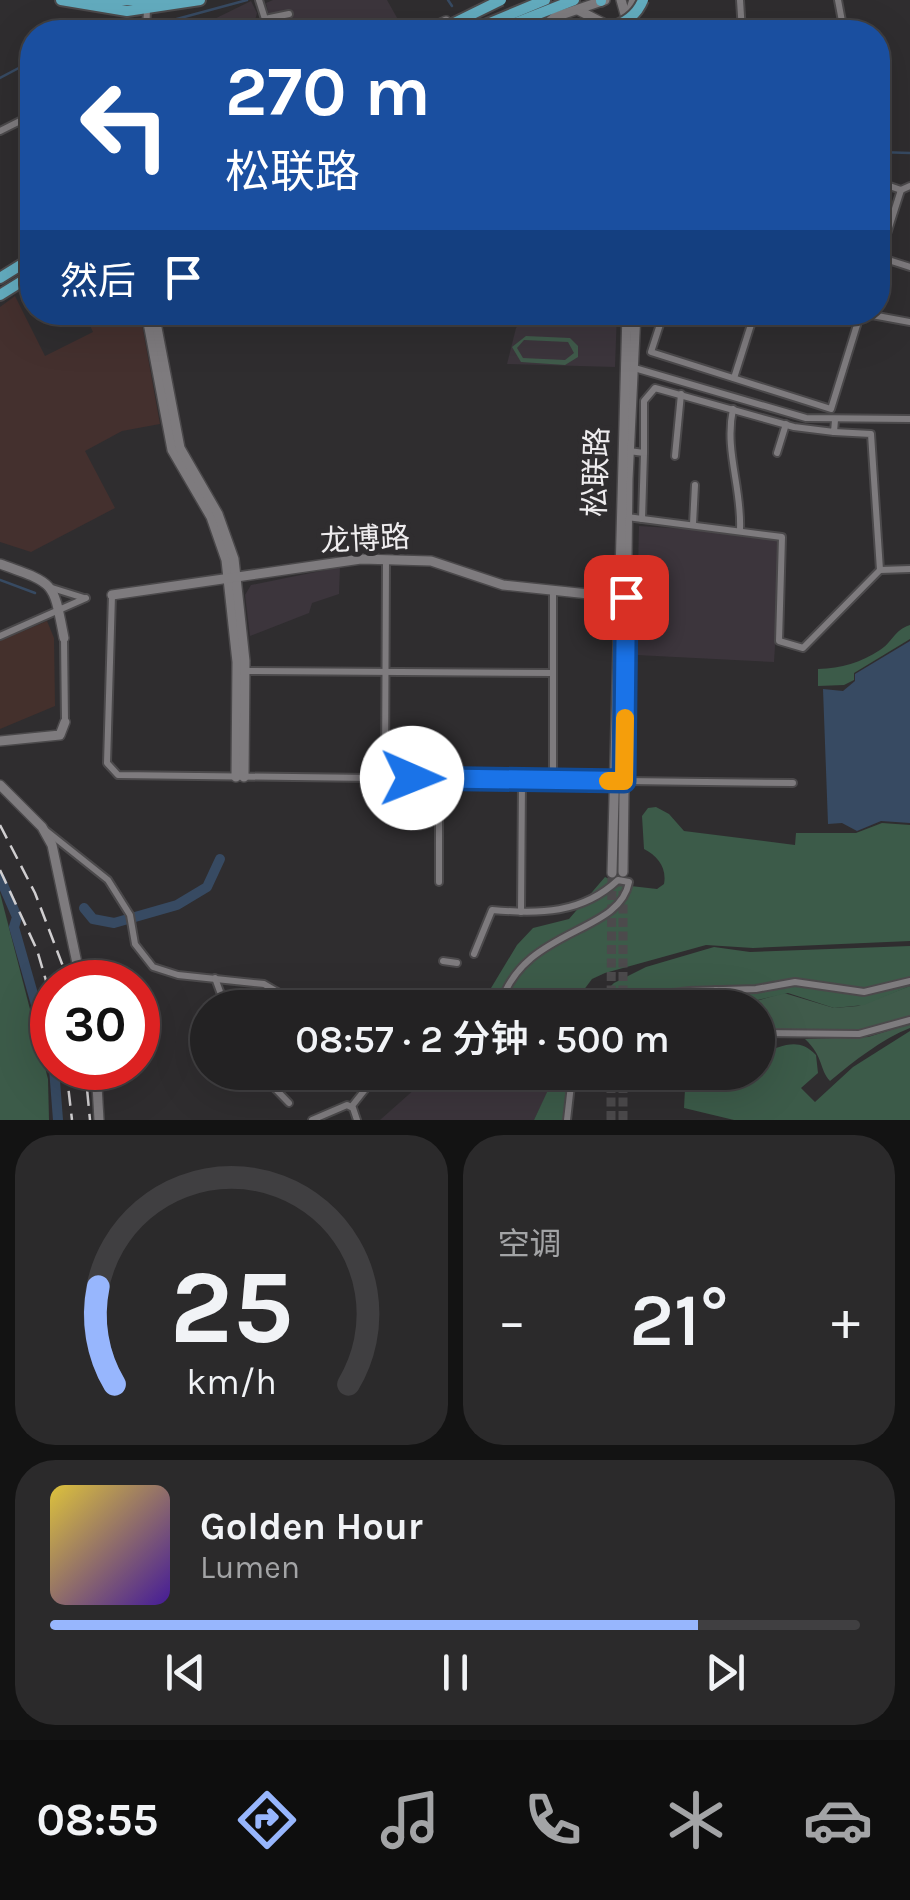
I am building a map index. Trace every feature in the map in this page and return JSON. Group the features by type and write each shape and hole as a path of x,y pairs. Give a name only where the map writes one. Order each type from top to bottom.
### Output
{"main road":[{"path":"61,0 100,9 147,10 200,0"},
{"path":"95,0 147,10 166,0"},
{"path":"460,20 501,0"},
{"path":"504,20 545,0"},
{"path":"519,20 574,5"}],"street":[{"path":"260,0 265,19 288,14"},
{"path":"450,20 487,3 510,0"},
{"path":"551,20 574,5 603,0"},
{"path":"574,5 599,20"},
{"path":"890,186 901,190 910,186"},
{"path":"890,223 901,190"},
{"path":"148,325 172,450 216,528 232,579 240,776"},
{"path":"156,325 180,448 223,524 246,670 240,776"},
{"name":"松联路","path":"622,597 629,452 627,325"},
{"name":"松联路","path":"612,872 619,781 629,367 634,325"},
{"path":"660,325 652,352 830,409 857,325"},
{"path":"734,378 751,325"},
{"path":"629,367 806,418 910,418"},
{"path":"642,519 646,394 656,388 786,424 871,434 880,570"},
{"path":"675,456 681,394"},
{"path":"733,409 730,447 739,489 740,529"},
{"path":"834,432 835,420"},
{"path":"777,454 786,424"},
{"path":"629,452 644,453"},
{"path":"693,524 695,486"},
{"path":"627,517 782,537 778,641 787,646 803,648 810,643 880,570 910,569"},
{"name":"龙博路","path":"112,595 361,559 437,562 486,580 554,593 622,597"},
{"path":"384,778 386,560"},
{"path":"0,564 52,588 86,598 0,636"},
{"path":"0,740 60,735 66,722 64,638 52,588"},
{"path":"553,780 554,593"},
{"path":"112,595 107,763 118,776 793,783"},
{"path":"246,670 553,673"},
{"path":"439,779 439,882"},
{"path":"521,912 522,780"},
{"name":"松联路","path":"619,781 624,872"},
{"path":"0,785 42,827 97,867 132,919 134,944 153,967 264,984 274,990"},
{"path":"42,827 52,845 76,960"},
{"path":"474,954 490,912 566,912 606,892 618,880 630,885 606,916 532,954 507,990"},
{"path":"443,961 457,963"},
{"path":"215,978 219,990"},
{"path":"716,990 795,982 864,992 910,980"},
{"path":"775,1034 858,1034 910,1020"},
{"path":"97,1090 99,1120"},
{"path":"276,1090 289,1103"},
{"path":"312,1120 352,1106 365,1090"},
{"path":"567,1120 570,1090"},
{"path":"352,1106 356,1120"}],"shaded area":[{"path":"387,0 398,20 270,20 266,3"},
{"path":"251,1 257,13 255,20 212,20"},
{"path":"15,296 20,306 20,325 30,325 45,356 93,332 90,325 142,325 160,424 122,431 85,451 115,508 31,552 0,542 0,307"},
{"path":"617,325 615,367 507,364 516,328"},
{"path":"639,526 782,535 774,662 636,655"},
{"path":"340,567 339,594 312,603 309,613 250,636 245,595 251,585"},
{"path":"47,621 54,638 55,706 0,729 0,641"},
{"path":"414,1090 549,1090 534,1120 380,1120"}],"green space":[{"path":"526,336 570,338 578,346 578,357 565,365 521,362 512,347","holes":["524,340 568,342 574,353 565,360 523,358 517,348"]},
{"path":"910,625 910,639 854,673 854,680 844,685 818,686 818,669 865,658"},
{"path":"656,807 669,814 684,831 795,845 796,833 856,833 882,823 910,825 910,941 753,948 706,945 605,973 592,979 584,990 490,990 517,945 533,928 569,919 605,877 622,885 657,889 664,884 660,863 644,849 642,816 648,808"},
{"path":"0,893 30,1009 30,1090 48,1090 49,1120 0,1120"},
{"path":"910,946 910,986 864,1005 834,1008 788,993 775,996 775,990 607,990 646,967 714,947 750,952"},
{"path":"910,986 910,1018 867,1031 775,1032 775,996 784,993 834,1008 858,1006"},
{"path":"910,1024 910,1028 879,1044 830,1081 805,1039 868,1037"},
{"path":"910,1031 910,1120 734,1120 684,1108 685,1090 775,1090 775,1048 781,1046 795,1044 816,1055 818,1073 801,1088 815,1102 853,1067"},
{"path":"548,1090 567,1090 564,1120 534,1120"}],"water":[{"path":"910,641 910,823 881,821 857,831 842,823 828,824 823,689 843,691 855,681 855,674"}],"waterway":[{"path":"173,20 247,0"},
{"path":"448,0 452,6"},
{"path":"0,78 20,67"},
{"path":"890,152 910,153"},
{"path":"0,580 35,593"},
{"path":"84,908 93,919 114,923 177,905 207,887 220,859"},
{"path":"0,878 17,917 14,927 30,983"},
{"path":"56,1090 58,1120"}],"tunnel":[{"path":"623,872 623,990"},
{"path":"611,990 612,873"},
{"path":"611,1090 611,1120"},
{"path":"623,1090 623,1120"}],"railway":[{"path":"0,825 35,893 61,960"},
{"path":"0,870 40,960"},
{"path":"69,1090 72,1120"},
{"path":"87,1090 90,1120"}],"slow traffic":[{"path":"608,781 624,781 625,718"}],"route":[{"path":"412,778 624,781 626,597"}]}
